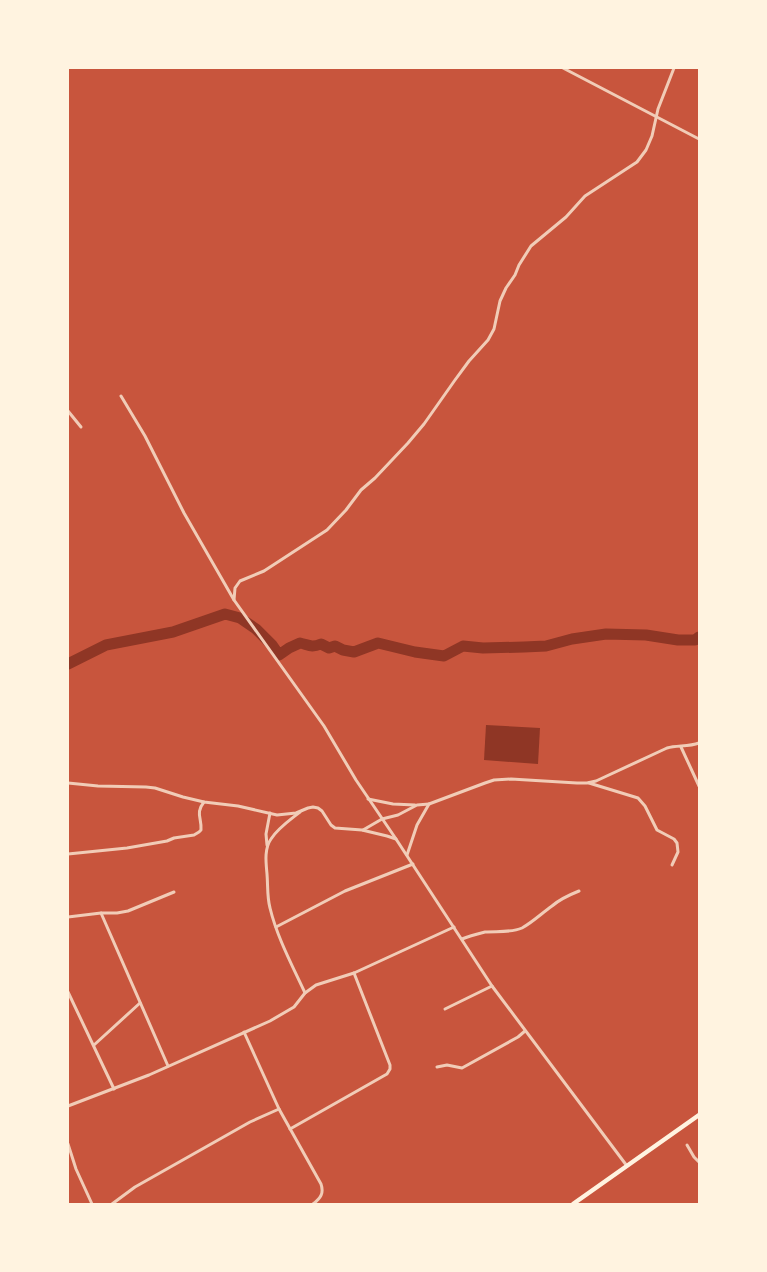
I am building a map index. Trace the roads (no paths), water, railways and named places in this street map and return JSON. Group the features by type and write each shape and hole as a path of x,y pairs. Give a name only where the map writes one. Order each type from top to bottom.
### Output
{"main road":[{"path":"573,1204 699,1115"}],"street":[{"path":"563,68 699,138"},
{"path":"234,600 235,588 240,581 264,570 327,530 424,424 469,361 488,340 494,329 500,301 531,246 566,217 585,196 637,162 646,150 652,136 658,109 674,68"},
{"path":"121,396 144,436 184,513 234,600 324,726 368,799 413,864 492,986 524,1031 627,1166"},
{"path":"68,411 81,427"},
{"path":"587,783 596,781 666,748 699,743"},
{"path":"681,746 699,786"},
{"path":"368,799 393,804 429,804 494,780 510,779 587,783 638,798 645,806 657,830 674,839 677,843 678,852 672,865"},
{"path":"68,783 155,788 204,802 238,806 277,815 286,815 313,807 322,811 331,825 335,828 362,830 396,839"},
{"path":"68,854 127,848 167,841 194,834 201,830 199,812 200,806 204,802"},
{"path":"407,855 417,825 429,804"},
{"path":"362,830 382,819 398,815 417,805"},
{"path":"303,810 270,839 265,859 270,907 288,957 305,993"},
{"path":"267,847 266,834 270,813"},
{"path":"276,927 345,892 413,864"},
{"path":"462,939 486,932 506,931 521,928 568,895 579,891"},
{"path":"68,917 128,911 174,892"},
{"path":"101,913 168,1066"},
{"path":"68,1106 114,1089 270,1021 289,1011 298,1003 305,993 316,985 354,973 454,927"},
{"path":"290,1129 389,1072 390,1065 354,973"},
{"path":"445,1009 492,986"},
{"path":"68,992 114,1089"},
{"path":"94,1045 140,1003"},
{"path":"437,1067 446,1065 462,1068 518,1037 524,1031"},
{"path":"244,1032 279,1109 321,1184 321,1198 313,1204"},
{"path":"112,1204 135,1187 250,1122 279,1109"},
{"path":"68,1144 76,1169 92,1204"},
{"path":"687,1145 694,1157 699,1162"}],"waterway":[{"path":"68,664 106,645 173,632 225,614 240,618 256,629 272,645 279,655 300,643 312,646 321,644 329,648 335,646 343,650 354,652 378,643 415,652 444,656 463,646 483,648 546,646 572,639 606,634 646,635 678,640 695,640 699,637"}]}
